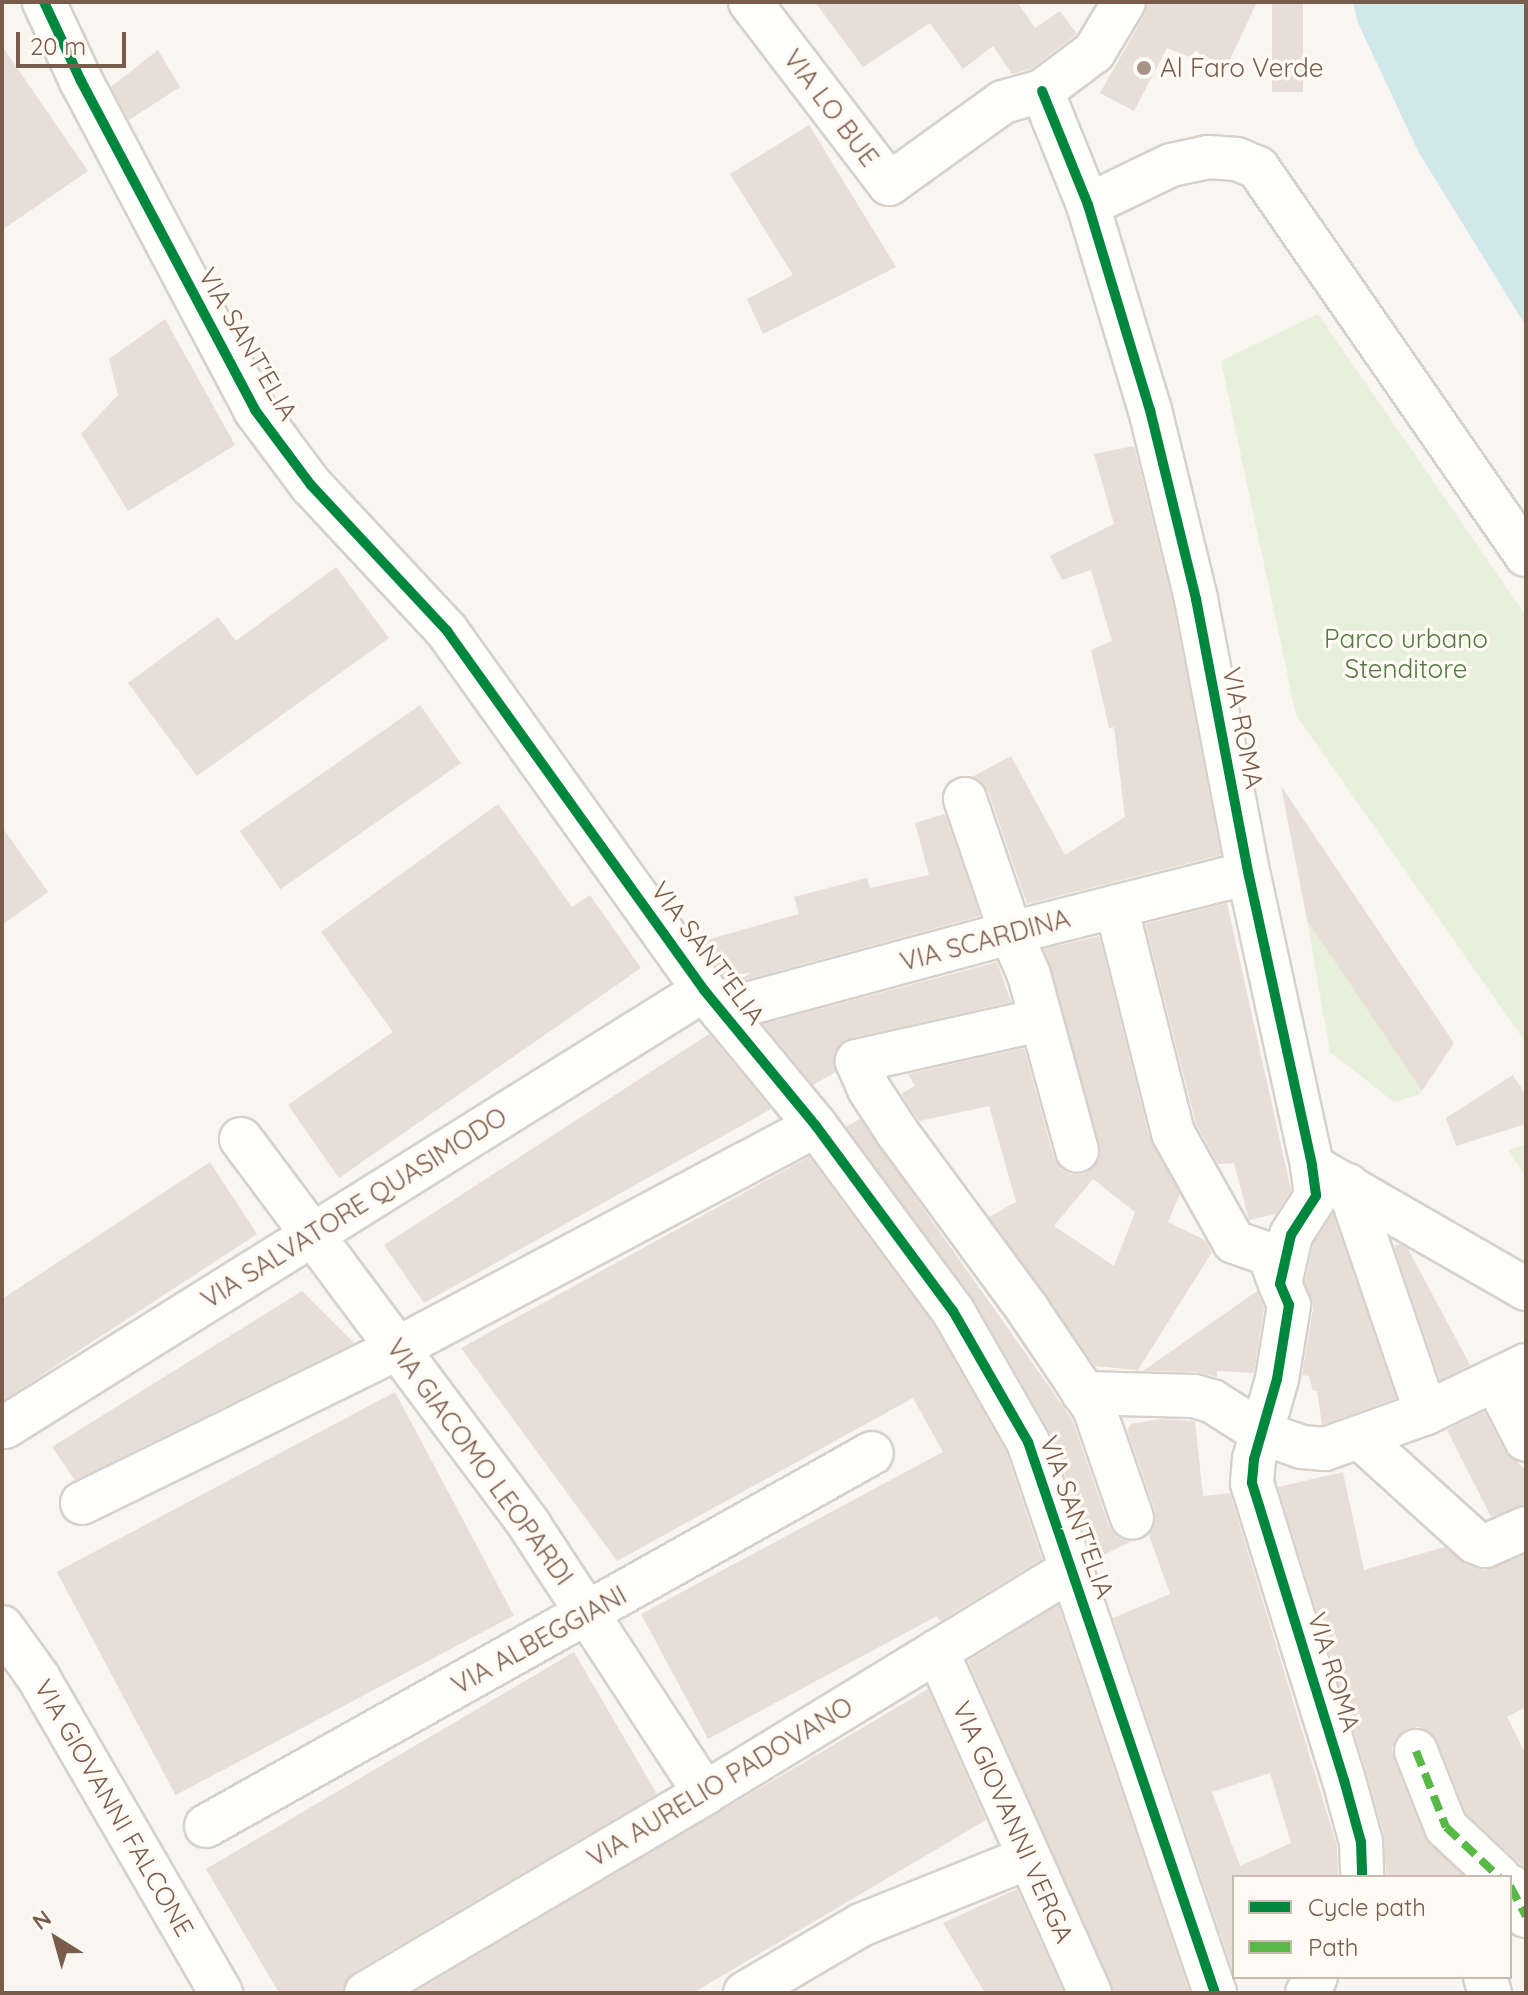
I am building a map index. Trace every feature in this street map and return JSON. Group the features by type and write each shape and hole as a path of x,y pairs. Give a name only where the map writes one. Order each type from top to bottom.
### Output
{"street":[{"name":"VIA SANT'ELIA","path":"44,2 81,81 255,410 311,485 447,631 713,1000 816,1126 953,1311 1028,1442 1215,1993"},
{"name":"VIA LO BUE","path":"750,2 889,184 1003,102 1042,91"},
{"path":"1042,91 1094,52 1124,2"},
{"name":"VIA ROMA","path":"1042,91 1088,205 1150,410 1196,599 1249,876 1312,1166 1316,1196 1291,1235 1280,1284 1289,1305 1277,1379 1254,1459 1252,1483 1344,1780 1361,1842 1362,1875"},
{"path":"1088,205 1171,165 1208,157 1237,159 1258,168 1526,555"},
{"path":"965,799 1011,933 1029,975 1077,1151"},
{"name":"VIA SCARDINA","path":"713,1000 1011,933 1224,879 1249,876"},
{"path":"1116,906 1173,1133 1234,1242 1269,1254 1280,1284"},
{"name":"VIA SALVATORE QUASIMODO","path":"5,1427 312,1234 713,1000"},
{"path":"1040,1020 857,1061 869,1089 897,1132 1028,1310 1094,1408 1132,1518"},
{"path":"82,1503 398,1348 816,1126"},
{"name":"VIA GIACOMO LEOPARDI","path":"241,1139 530,1526 705,1793"},
{"path":"1312,1166 1526,1289"},
{"path":"1348,1185 1426,1413"},
{"path":"1083,1393 1194,1396 1212,1401 1262,1433 1302,1447 1325,1449 1426,1413 1511,1374 1526,1440"},
{"path":"1359,1437 1475,1542 1485,1546 1526,1528"},
{"name":"VIA ALBEGGIANI","path":"206,1826 872,1453"},
{"name":"VIA AURELIO PADOVANO","path":"366,1993 705,1793 1073,1568"},
{"name":"VIA GIOVANNI FALCONE","path":"2,1627 46,1690 221,1993"},
{"name":"VIA GIOVANNI VERGA","path":"937,1651 1090,1993"},
{"path":"1416,1751 1446,1827 1497,1875"},
{"path":"745,1993 861,1925 1028,1858"},
{"path":"1512,1890 1526,1919"}],"green space":[{"name":"Parco urbano Stenditore","path":"1318,314 1526,616 1526,1043 1296,715 1221,361"},
{"path":"1307,920 1422,1091 1418,1095 1394,1102 1330,1052"},
{"path":"1526,1144 1526,1177 1508,1150"}],"water":[{"path":"1353,2 1526,2 1526,326 1419,153 1358,23"}],"building":[{"path":"815,2 1017,2 1035,28 1060,11 1077,34 1031,69 1012,74 993,46 963,69 930,23 863,67"},
{"path":"1148,2 1257,2 1227,66 1195,52 1192,58 1167,48 1134,111 1100,93 1145,14"},
{"path":"1272,2 1303,2 1303,92 1272,92"},
{"path":"2,46 88,171 2,230"},
{"path":"158,50 180,87 129,120 111,87"},
{"path":"809,125 896,267 763,334 747,299 793,275 730,174"},
{"path":"165,319 235,445 128,511 81,434 118,395 109,359"},
{"path":"1134,446 1173,604 1221,855 1027,904 988,791 972,777 1011,756 1065,855 1125,817 1114,727 1109,728 1091,650 1112,641 1091,570 1062,580 1050,556 1114,524 1094,454"},
{"path":"336,567 389,638 197,776 128,683 218,617 236,641"},
{"path":"420,705 461,763 281,889 240,831"},
{"path":"1281,786 1454,1043 1422,1091 1307,920"},
{"path":"498,804 572,907 590,895 641,968 339,1178 288,1105 393,1032 321,932"},
{"path":"945,814 980,916 730,984 699,942 799,914 794,897 867,878 870,888 929,875 915,823"},
{"path":"2,827 48,892 2,925"},
{"path":"1227,903 1291,1190 1276,1214 1249,1220 1234,1163 1218,1164 1196,1124 1145,924"},
{"path":"1099,936 1150,1139 1180,1194 1168,1222 1205,1240 1212,1252 1138,1370 1095,1366 989,1217 1016,1202 989,1106 919,1121 901,1094 915,1086 908,1074 1024,1048 1054,1158 1061,1169 1070,1174 1083,1174 1093,1168 1100,1158 1100,1145 1044,949","holes":["1093,1179 1135,1212 1114,1266 1054,1226"]},
{"path":"997,962 1011,1002 851,1038 839,1045 834,1056 836,1072 813,1085 763,1024"},
{"path":"709,1034 771,1109 424,1303 384,1245"},
{"path":"1513,1075 1526,1095 1526,1124 1456,1146 1446,1118"},
{"path":"860,1119 1072,1419 1109,1526 1117,1537 1130,1542 1095,1559 1049,1430 972,1297 846,1127"},
{"path":"809,1157 933,1324 1006,1452 1042,1559 940,1621 937,1616 708,1739 641,1614 943,1452 913,1398 617,1561 461,1348"},
{"path":"210,1162 257,1234 2,1401 2,1299"},
{"path":"1333,1214 1396,1398 1322,1425 1317,1391 1313,1391 1309,1376 1302,1375 1313,1309 1305,1282 1313,1244"},
{"path":"1400,1244 1408,1249 1470,1365 1440,1380 1394,1246"},
{"path":"302,1291 354,1343 75,1480 52,1447"},
{"path":"1257,1291 1264,1308 1254,1373 1217,1371 1217,1377 1195,1372 1143,1371"},
{"path":"395,1392 514,1615 176,1795 57,1572"},
{"path":"1484,1412 1505,1451 1526,1470 1526,1504 1491,1517 1447,1430"},
{"path":"1160,1419 1195,1421 1203,1496 1230,1493 1337,1846 1338,1875 1232,1875 1232,1968 1113,1618 1170,1594 1149,1535 1155,1523 1155,1510 1127,1430 1131,1424","holes":["1270,1773 1291,1843 1240,1866 1212,1792"]},
{"path":"1343,1472 1364,1570 1445,1547 1466,1564 1485,1570 1526,1554 1526,1707 1507,1717 1526,1755 1526,1869 1466,1813 1438,1742 1430,1732 1419,1727 1406,1729 1397,1737 1392,1748 1394,1760 1424,1836 1462,1875 1386,1875 1384,1836 1367,1774 1278,1487"},
{"path":"1058,1605 1190,1993 1114,1993 968,1661"},
{"path":"574,1652 657,1794 354,1972 345,1982 342,1993 279,1993 206,1869"},
{"path":"928,1689 986,1820 693,1993 413,1993"},
{"path":"1017,1889 1064,1993 985,1993 943,1923"}],"marked path":[{"path":"1416,1751 1446,1827 1497,1875"},
{"path":"1512,1890 1526,1916"}],"cycle path":[{"path":"44,2 81,81 255,410 311,485 447,631 704,990 816,1126 953,1311 1028,1442 1215,1993"},
{"path":"1042,91 1088,205 1150,410 1196,599 1249,876 1312,1166 1316,1196 1291,1235 1280,1284 1289,1305 1277,1379 1254,1459 1252,1483 1344,1780 1361,1842 1362,1875"}],"place":[{"name":"Al Faro Verde","path":"1144,68"}]}
